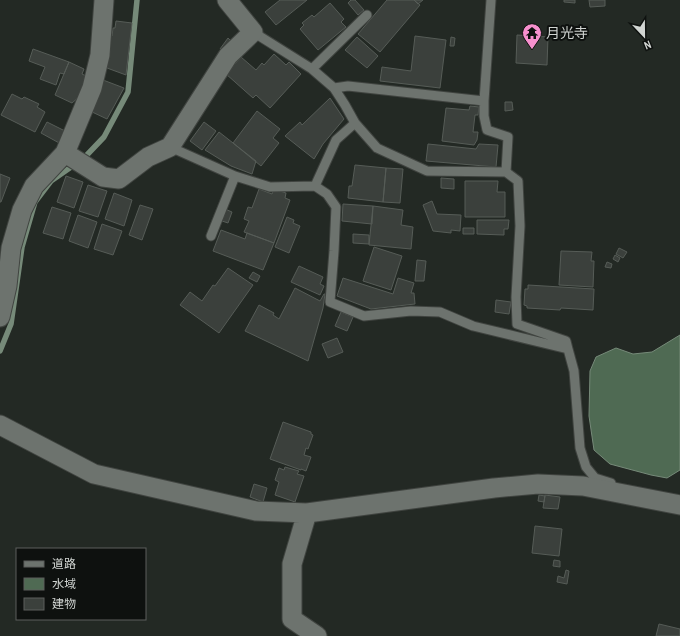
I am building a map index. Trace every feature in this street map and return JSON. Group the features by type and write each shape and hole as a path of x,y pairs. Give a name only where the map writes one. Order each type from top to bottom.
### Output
{"street":[{"path":"0,317 7,286 11,248 22,210 34,186 66,153 94,81 100,55 104,0"},
{"path":"66,153 103,177 120,179 148,157 170,147 228,56 253,32 228,0"},
{"path":"0,425 94,474 256,511 307,513 494,488 538,484 583,486 680,504"},
{"path":"307,513 292,564 292,619 317,636"}],"lane":[{"path":"491,0 484,116 487,130 508,137 506,172"},
{"path":"312,70 367,15"},
{"path":"253,32 312,70 334,88 346,105 355,123 377,148 427,171 506,172 518,181 520,226 516,297 517,324 566,341 574,371 580,448 586,467 595,478 680,504"},
{"path":"334,88 348,86 484,101"},
{"path":"315,186 336,140 355,123"},
{"path":"170,147 235,176 270,187 315,186 327,194 336,207 330,302 364,316 411,311 440,312 473,326 568,349"},
{"path":"211,236 235,176"}],"water":[{"path":"680,335 680,470 667,478 610,464 594,450 589,416 590,371 596,357 616,348 633,354 652,352"}],"building":[{"path":"280,0 307,0 276,25 265,12"},
{"path":"351,0 355,0 364,10 358,15 348,3"},
{"path":"387,0 414,0 420,5 380,52 358,34"},
{"path":"414,0 423,0 418,4"},
{"path":"564,0 575,0 575,3 564,2"},
{"path":"589,0 605,0 605,6 590,7"},
{"path":"330,3 344,19 341,22 346,27 318,50 300,29 304,25 302,23 312,15 314,17"},
{"path":"116,21 132,23 126,75 107,68 110,35 112,36"},
{"name":"月光寺","path":"517,35 548,37 547,65 516,63"},
{"path":"415,36 446,40 440,88 380,81 382,67 411,71"},
{"path":"357,37 378,56 367,68 345,50"},
{"path":"451,37 455,38 454,46 450,46"},
{"path":"228,38 231,41 223,52 220,49"},
{"path":"33,49 69,62 64,74 60,73 56,85 40,79 45,67 29,61"},
{"path":"274,54 286,65 289,62 301,74 270,108 256,95 253,98 226,74 241,57 256,70 262,63 264,65"},
{"path":"69,62 84,69 82,74 88,77 79,97 72,103 55,95"},
{"path":"103,80 124,88 107,119 90,111"},
{"path":"12,94 22,99 24,97 39,104 37,107 45,112 35,132 1,115"},
{"path":"330,98 344,119 323,144 314,159 285,136 300,122 302,125"},
{"path":"505,102 512,102 513,110 505,111"},
{"path":"470,106 479,107 478,115 475,115 473,132 478,132 477,140 474,145 442,141 446,108 469,110"},
{"path":"257,111 280,129 273,138 279,143 261,166 233,143"},
{"path":"47,122 67,132 61,144 41,133"},
{"path":"204,122 216,131 202,150 190,141"},
{"path":"219,132 256,161 252,174 231,166 205,150"},
{"path":"428,144 476,149 479,144 498,145 496,167 426,161"},
{"path":"355,165 386,168 383,202 348,198 349,186 352,186"},
{"path":"386,168 403,169 400,203 383,202"},
{"path":"0,174 10,178 1,202 0,202"},
{"path":"66,176 83,182 74,208 57,202"},
{"path":"441,178 454,179 454,189 441,188"},
{"path":"465,181 498,181 497,192 505,192 505,217 465,217"},
{"path":"88,185 107,191 98,217 79,211"},
{"path":"259,189 272,194 274,189 286,193 285,198 290,200 274,243 244,232 249,221 244,219 248,207 252,208"},
{"path":"114,193 132,200 124,226 105,219"},
{"path":"432,201 437,214 461,215 460,231 451,230 451,233 433,231 423,205"},
{"path":"343,204 373,206 372,224 342,221"},
{"path":"140,205 153,209 142,240 129,235"},
{"path":"373,206 403,210 401,225 413,227 411,249 369,245"},
{"path":"52,207 71,213 63,239 43,233"},
{"path":"225,209 232,212 228,223 222,221"},
{"path":"78,215 97,222 88,248 69,241"},
{"path":"287,217 294,220 293,223 300,226 289,253 275,247"},
{"path":"477,220 509,220 508,229 504,229 504,235 477,234"},
{"path":"102,224 122,231 113,255 94,249"},
{"path":"463,228 474,228 474,234 463,234"},
{"path":"221,230 245,239 247,233 274,243 263,270 213,251"},
{"path":"353,234 369,235 369,244 353,243"},
{"path":"374,247 402,256 391,290 363,281"},
{"path":"619,248 627,252 623,258 616,254"},
{"path":"561,251 592,252 591,261 594,261 593,287 559,285"},
{"path":"615,255 620,258 618,262 613,259"},
{"path":"417,260 426,261 424,281 415,281"},
{"path":"607,262 612,264 611,268 605,267"},
{"path":"299,266 323,277 320,284 324,286 320,295 291,282"},
{"path":"228,268 253,285 219,333 180,305 190,292 202,301 213,285 215,286"},
{"path":"253,272 260,276 257,282 249,278"},
{"path":"343,278 393,294 398,278 414,283 411,293 414,293 415,304 371,309 337,296"},
{"path":"528,285 594,289 593,310 527,308 527,306 524,305 525,289 528,289"},
{"path":"295,288 320,301 325,294 323,308 308,361 245,331 259,305 274,313 273,315 279,319"},
{"path":"496,300 511,302 509,314 495,312"},
{"path":"341,312 353,317 347,331 335,326"},
{"path":"337,338 343,352 328,358 322,344"},
{"path":"283,422 311,432 313,435 304,455 311,457 306,471 270,459"},
{"path":"285,467 299,471 297,474 304,476 295,502 275,495 279,482 275,480 279,468 284,470"},
{"path":"254,484 267,488 263,502 250,497"},
{"path":"539,495 545,496 544,502 538,501"},
{"path":"545,495 560,497 558,509 543,508"},
{"path":"535,526 562,529 559,556 532,553"},
{"path":"554,560 560,561 560,567 553,566"},
{"path":"566,570 569,571 567,584 557,582 558,576 564,578"},
{"path":"659,624 680,629 680,636 656,636"}],"waterway":[{"path":"84,158 104,137 128,92 137,0"},
{"path":"0,351 11,324 22,247 35,202 51,181 74,165"}],"place":[{"name":"月光寺","path":"532,50"}]}
